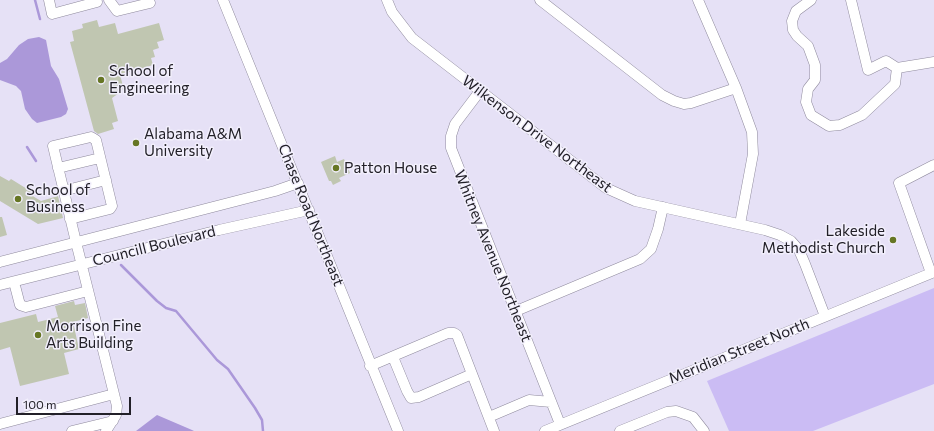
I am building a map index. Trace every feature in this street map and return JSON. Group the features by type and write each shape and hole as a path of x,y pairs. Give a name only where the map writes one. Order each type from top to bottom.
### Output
{"street":[{"path":"49,0 52,14 97,1 108,0 116,11 150,2"},
{"name":"Chase Road Northeast","path":"224,0 370,366 398,431"},
{"name":"Wilkenson Drive Northeast","path":"387,0 392,12 412,38 606,188 635,201 780,234 791,241 799,250 825,316"},
{"path":"540,0 662,95 674,101 684,104 692,103 736,88"},
{"path":"698,0 736,88 752,132 754,143 753,154 740,224"},
{"path":"811,0 796,11 792,21 793,30 808,46 813,56 815,80 808,89 806,102 815,118 829,126 840,125 862,115 895,84 897,68"},
{"path":"851,0 868,70 886,61 897,68 934,62"},
{"name":"Whitney Avenue Northeast","path":"480,91 455,124 451,136 451,148 560,424"},
{"path":"70,219 111,208 96,140 91,137 53,146 63,191 81,265 117,406 116,415 106,431"},
{"path":"58,168 100,158"},
{"path":"933,272 899,183 934,165"},
{"path":"63,191 106,180"},
{"name":"Councill Boulevard","path":"0,262 275,191 298,183"},
{"path":"516,311 640,259 651,249 658,229 663,207"},
{"name":"Councill Boulevard","path":"0,285 234,226 309,210"},
{"name":"Meridian Street North","path":"545,431 933,272"},
{"path":"14,282 20,305 26,307 88,291"},
{"path":"370,366 448,333 454,333 457,335 494,431"},
{"path":"393,357 411,398 419,397 472,374"},
{"path":"0,424 114,394"},
{"path":"489,417 529,400 551,402"},
{"path":"620,431 667,412 676,411 693,417 704,431"},
{"path":"72,431 113,421"}],"shaded area":[{"path":"39,37 46,40 51,66 59,79 68,109 66,114 61,117 37,123 25,109 21,91 16,86 0,80 0,63 7,59 19,45 28,39"},
{"path":"934,288 934,384 813,431 729,431 707,381"},
{"path":"157,415 192,430 194,431 136,431"}],"building":[{"name":"School of Engineering","path":"97,20 99,27 115,23 118,34 159,23 164,40 157,42 159,48 153,50 155,57 151,58 153,65 120,75 123,86 122,91 112,98 118,121 112,123 114,129 98,134 94,131 70,42 74,41 72,31 83,28 82,24"},
{"name":"Patton House","path":"335,156 337,162 344,159 350,173 339,178 341,181 333,185 331,181 329,181 321,162"},
{"name":"School of Business","path":"0,176 9,181 11,179 32,192 31,195 41,201 58,196 63,218 38,224 0,201"},
{"name":"School of Business","path":"0,217 2,217 7,235 0,237"},
{"name":"Morrison Fine Arts Building","path":"74,301 75,305 85,303 88,318 73,322 79,349 64,353 69,374 20,386 10,347 0,350 0,323 36,314 38,322 58,317 55,306"}],"waterway":[{"path":"35,0 40,19"},
{"path":"27,147 36,161"},
{"path":"121,265 157,301 166,308 176,311 217,360 228,369 262,420 263,431"}],"place":[{"name":"School of Engineering","path":"101,80"},
{"name":"Alabama A&M University","path":"136,143"},
{"name":"Patton House","path":"336,168"},
{"name":"School of Business","path":"18,199"},
{"name":"Lakeside Methodist Church","path":"893,240"},
{"name":"Morrison Fine Arts Building","path":"38,335"}]}
